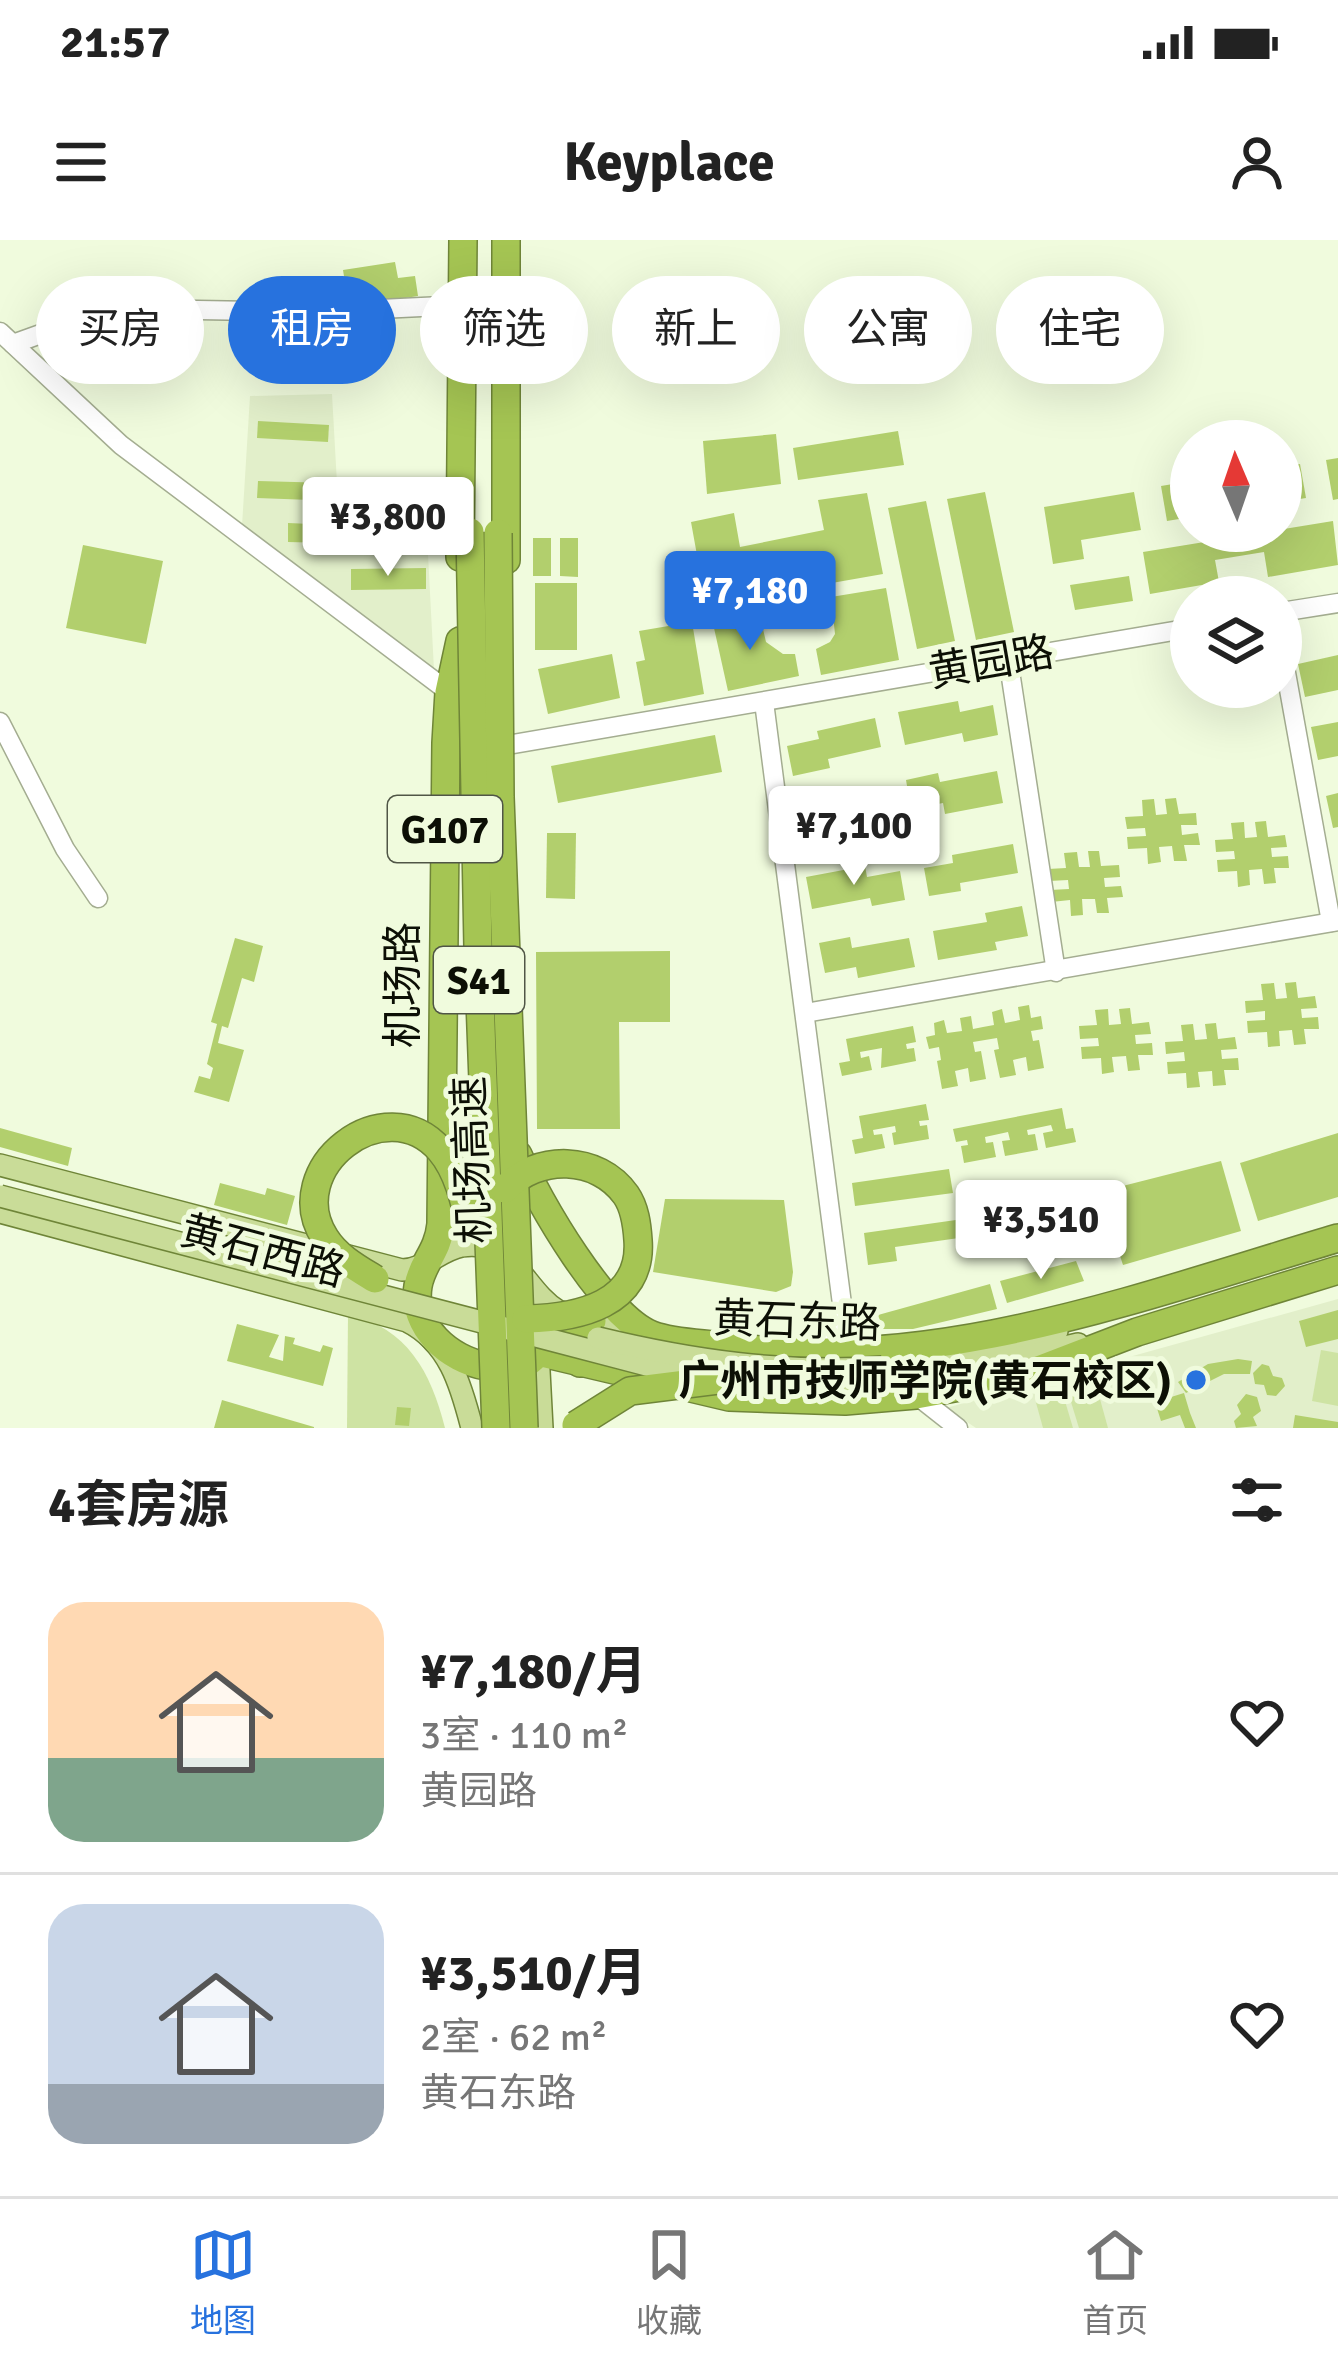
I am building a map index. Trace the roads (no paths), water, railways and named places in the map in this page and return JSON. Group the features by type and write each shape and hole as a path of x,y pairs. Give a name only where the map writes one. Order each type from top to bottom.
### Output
{"highway":[{"name":"机场路","path":"463,276 464,240"},
{"name":"机场高速","path":"473,240 474,779 494,1428"},
{"name":"机场路","path":"503,240 512,1143"},
{"name":"机场高速","path":"503,240 500,797 524,1428"},
{"name":"机场路","path":"462,384 460,641 478,909"},
{"name":"机场路","path":"494,1428 480,1225 478,909 492,676 506,631"},
{"name":"机场路","path":"434,1258 441,1224 449,692 460,641"},
{"path":"375,1279 336,1251 316,1217 315,1189 322,1167 352,1138 392,1129 414,1133 433,1144 451,1167 480,1225 518,1176 555,1163 603,1174 627,1196 634,1210 639,1249 635,1268 610,1301 529,1335"},
{"path":"443,1143 454,1154 472,1160 492,1159 512,1143"},
{"name":"G107","path":"512,1143 604,1297 651,1335"},
{"name":"机场路","path":"480,1225 514,1428"},
{"name":"黄石东路","path":"1130,1301 1338,1238"},
{"name":"G107","path":"434,1258 421,1275 417,1301 437,1341"},
{"name":"黄石东路","path":"1137,1332 1338,1270"},
{"path":"649,1380 640,1368 638,1352 640,1343 651,1335 816,1353 940,1344 1130,1301"},
{"path":"580,1363 572,1340 592,1321"},
{"path":"529,1335 580,1363 649,1380 754,1400 844,1401 916,1395 1025,1375 1137,1332"},
{"path":"437,1341 452,1354 489,1367 526,1365 529,1335"},
{"path":"574,1428 630,1391 718,1380"}],"main road":[{"path":"512,1143 514,1262"},
{"path":"0,1165 410,1270 474,1246 494,1250 514,1262 552,1308 651,1335"},
{"name":"黄石西路","path":"0,1181 375,1279 529,1335"},
{"name":"黄石西路","path":"0,1196 529,1335"},
{"path":"0,1212 407,1321 437,1341 455,1375 472,1428"},
{"path":"330,1298 340,1280 343,1256"},
{"path":"536,1290 546,1318 529,1335 542,1428"},
{"name":"黄石东路","path":"529,1335 716,1363 883,1374 1036,1339 1130,1301"},
{"name":"黄石东路","path":"529,1335 718,1380 801,1384 975,1368 1137,1332"}],"street":[{"path":"0,362 11,342 74,322 140,309 318,312 420,307"},
{"path":"11,342 121,445 449,692"},
{"path":"1302,609 1338,603"},
{"name":"黄园路","path":"508,745 1170,631"},
{"path":"1008,658 1056,972"},
{"path":"764,701 842,1304 833,1332 816,1353"},
{"path":"805,1013 1334,922 1293,708"},
{"path":"0,722 64,849 98,898"},
{"path":"916,1395 958,1428"}],"place":[{"name":"广州市技师学院(黄石校区)","path":"1196,1380"}]}
